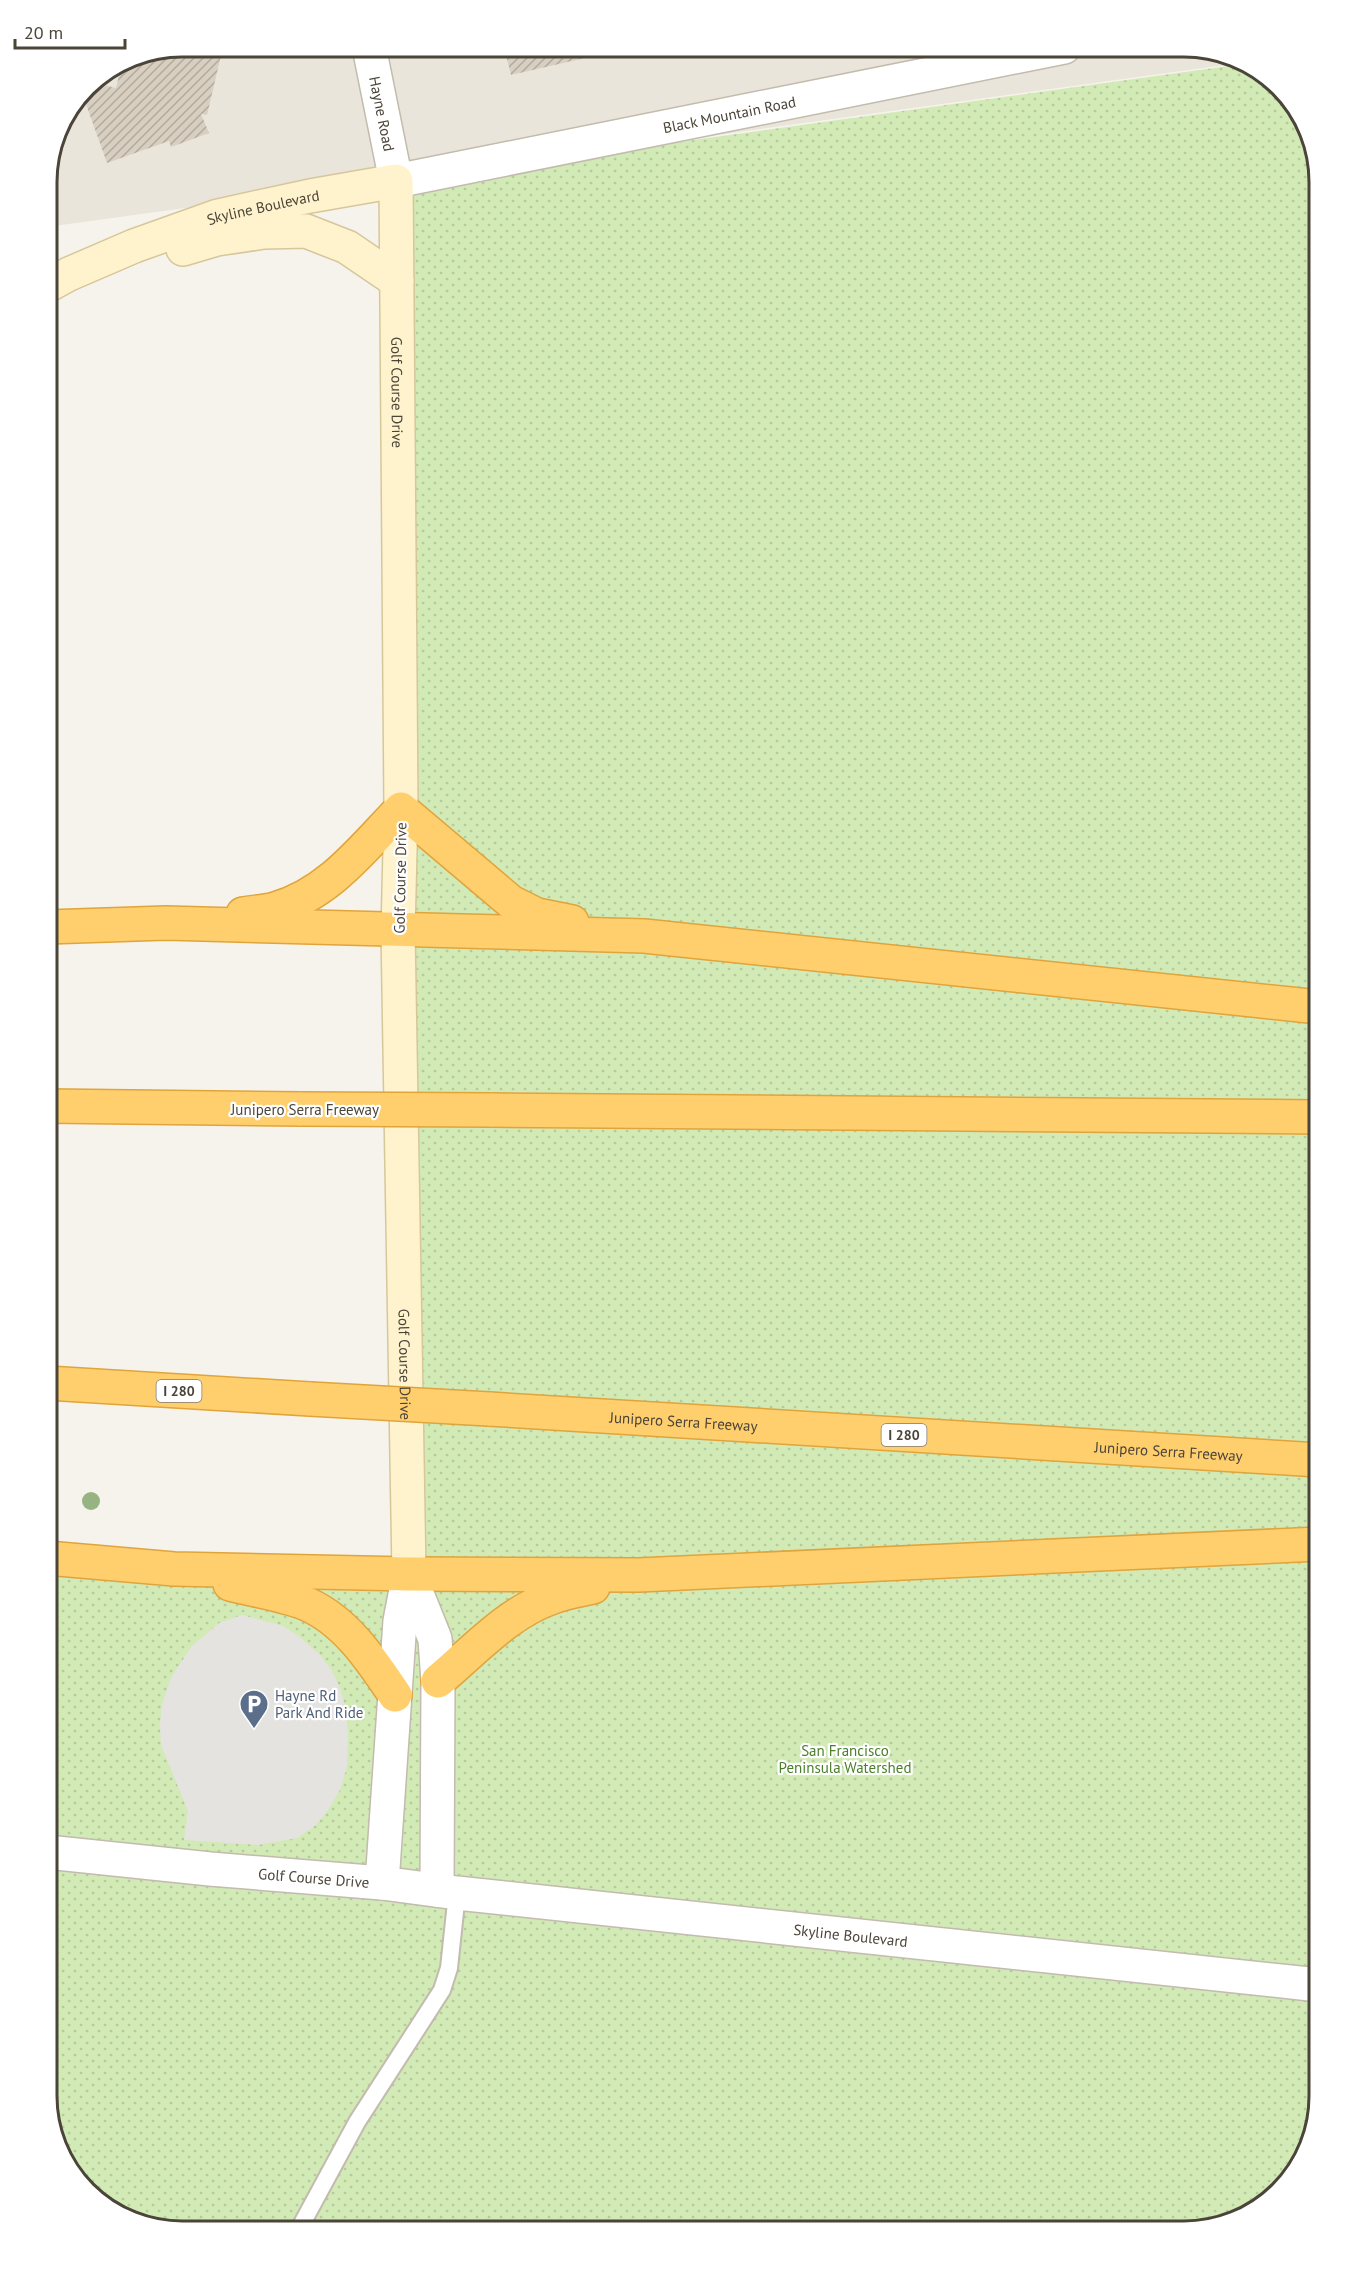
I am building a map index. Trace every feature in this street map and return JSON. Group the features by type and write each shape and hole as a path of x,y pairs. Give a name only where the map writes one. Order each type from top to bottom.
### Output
{"highway":[{"path":"185,924 276,909 322,887 345,868 401,809 511,902 537,915 644,936"},
{"path":"57,927 185,924 644,936 1309,1006"},
{"name":"Junipero Serra Freeway","path":"57,1106 1309,1117"},
{"name":"Junipero Serra Freeway","path":"57,1384 1309,1459"},
{"path":"57,1559 174,1569 409,1574 639,1575 1309,1545"},
{"path":"174,1569 302,1602 324,1613 359,1644 396,1695"},
{"path":"438,1681 503,1625 527,1609 552,1597 639,1575"}],"main road":[{"name":"Skyline Boulevard","path":"57,281 134,246 218,216 309,196 396,181"},
{"name":"Golf Course Drive","path":"396,181 401,809 398,931 409,1574"},
{"name":"Skyline Boulevard","path":"134,246 156,257 217,239 264,232 306,231 347,247 397,281"}],"street":[{"name":"Hayne Road","path":"371,57 396,181"},
{"name":"Black Mountain Road","path":"396,181 1014,57"},
{"name":"Golf Course Drive","path":"409,1574 435,1639 447,1892"},
{"name":"Golf Course Drive","path":"57,1853 382,1883 400,1621 409,1574"},
{"name":"Skyline Boulevard","path":"382,1883 447,1892 1309,1984"}],"lane":[{"path":"303,2221 357,2122 442,1990 449,1968 447,1892"}],"shaded area":[{"path":"174,57 1192,57 1226,65 57,226 59,158 67,134 78,113 94,94 113,78 134,67 158,59"},
{"name":"Hayne Rd Park And Ride","path":"242,1615 283,1626 319,1654 331,1669 340,1688 345,1707 348,1733 347,1767 340,1790 328,1810 316,1825 297,1838 258,1845 184,1840 188,1811 161,1745 162,1704 171,1678 191,1647 219,1623"}],"green space":[{"name":"San Francisco Peninsula Watershed","path":"1229,66 1253,78 1266,88 1288,113 1299,134 1305,150 1309,182 1309,2096 1305,2128 1288,2165 1266,2190 1239,2208 1216,2217 1184,2221 174,2221 142,2214 113,2200 88,2178 70,2151 59,2120 57,2104 57,1559 409,1574 396,181"}],"building":[{"path":"221,57 207,115 201,114 209,133 171,147 169,141 107,163 86,103 104,85 116,88 119,74 158,59"},
{"path":"506,57 589,57 511,75"}],"place":[{"name":"Hayne Rd Park And Ride","path":"254,1730"}]}
